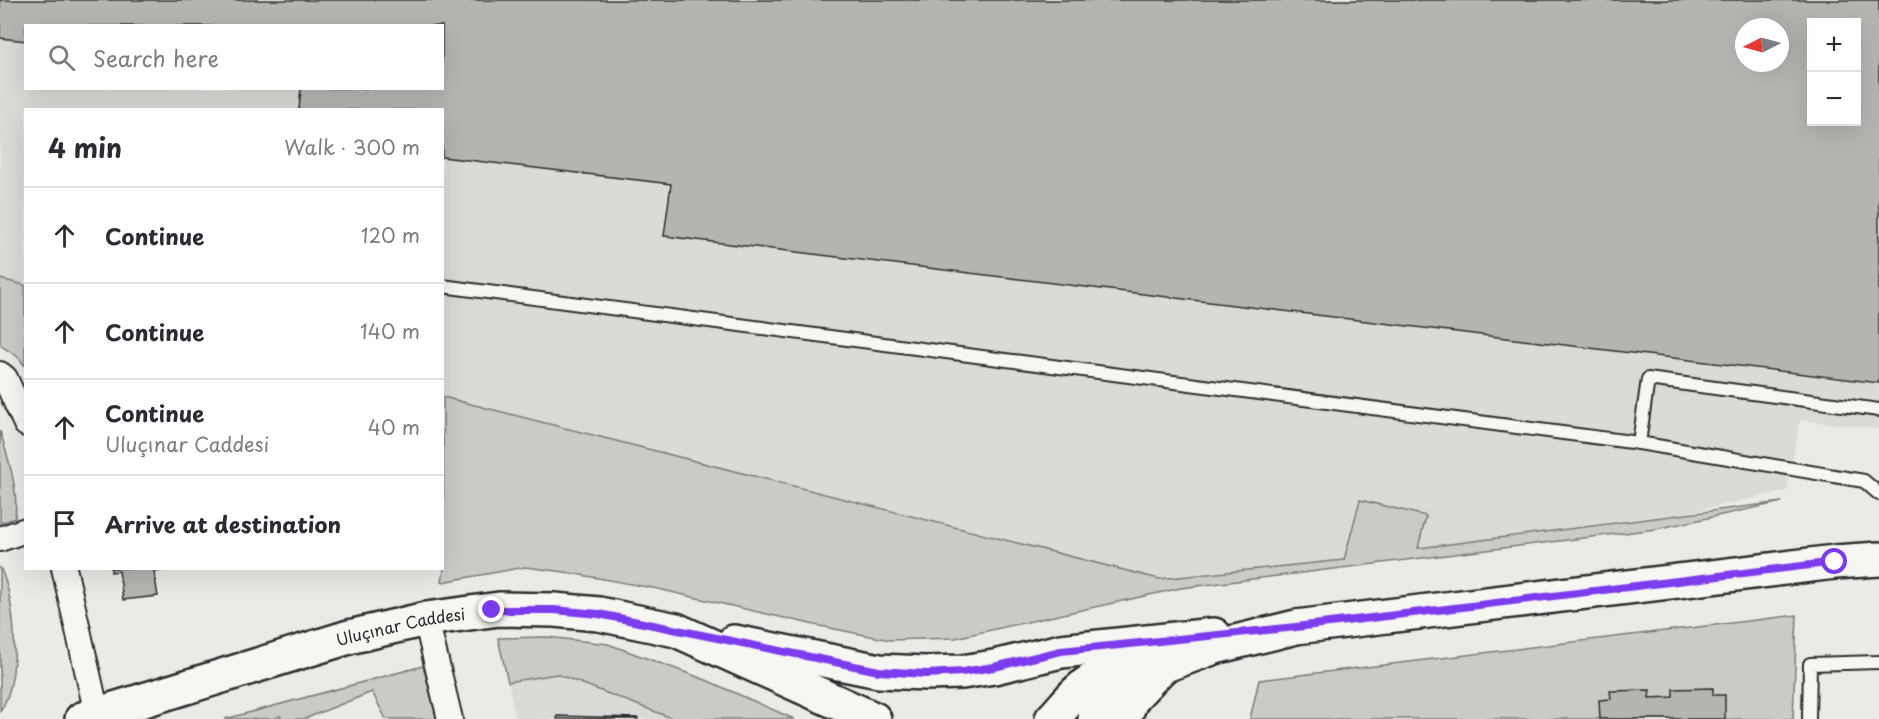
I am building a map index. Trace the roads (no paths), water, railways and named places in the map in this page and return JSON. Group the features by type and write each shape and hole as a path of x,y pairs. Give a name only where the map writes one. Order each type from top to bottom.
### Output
{"main road":[{"path":"676,630 879,671 926,674 962,672 1061,651 1296,627 1823,563 1879,559"},
{"name":"Uluçınar Caddesi","path":"92,717 152,706 349,637 426,619 499,609 599,614 676,630 874,719"},
{"path":"1095,719 1113,699 1133,683 1163,666 1215,647 1296,627"},
{"path":"1052,719 1078,691 1119,665 1148,653 1224,633"},
{"path":"1123,719 1133,697 1163,666"}],"street":[{"path":"0,374 5,378 24,420"},
{"path":"0,539 24,531"},
{"path":"64,570 92,717"},
{"path":"426,619 450,719"}],"lane":[{"path":"444,286 1639,443 1864,481 1879,494"},
{"path":"1639,443 1648,379 1879,410"},
{"path":"1809,719 1810,664 1879,662"}]}
